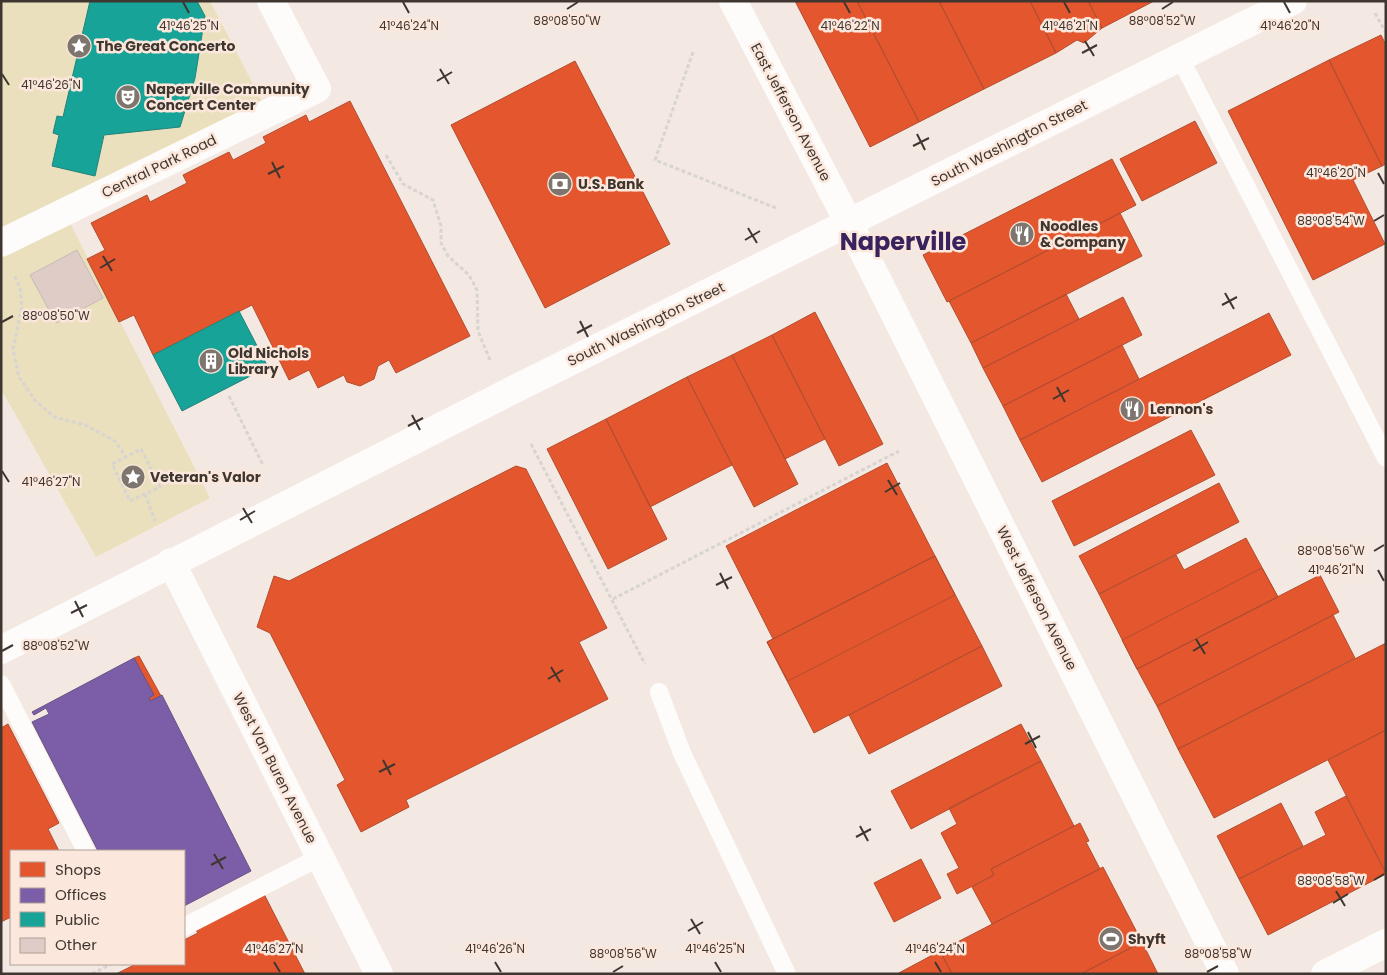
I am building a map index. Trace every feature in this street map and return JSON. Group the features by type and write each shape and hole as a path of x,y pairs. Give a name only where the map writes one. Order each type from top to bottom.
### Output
{"street":[{"name":"Central Park Road","path":"1,243 317,89 271,1"},
{"name":"East Jefferson Avenue","path":"733,1 849,223"},
{"name":"South Washington Street","path":"1,650 507,393 1294,1"},
{"name":"West Jefferson Avenue","path":"849,223 1225,974"},
{"name":"West Van Buren Avenue","path":"172,562 379,974"},
{"path":"1324,974 1386,942"}],"lane":[{"path":"1180,58 1386,458"},
{"path":"1,684 85,850"},
{"path":"659,692 682,753 787,974"},
{"path":"185,926 320,857"}],"path":[{"path":"1376,13 1386,33"},
{"path":"693,52 655,160 776,208"},
{"path":"386,155 403,184 433,200 441,226 442,242 448,256 469,275 477,290 478,331 485,350 507,393"},
{"path":"13,272 20,288 22,307 13,349 19,377 35,400 54,417 85,426 115,441 126,457"},
{"path":"230,396 263,465"},
{"path":"531,444 613,599 659,692"},
{"path":"142,449 160,487 130,501 112,464 126,457 142,449"},
{"path":"613,599 900,451"},
{"path":"145,494 155,521"},
{"path":"92,974 110,965"}],"shaded area":[{"path":"1,1 210,1 268,113 66,215 210,498 96,557 1,389"}],"building: Shops":[{"path":"795,1 857,1 919,122 870,147"},
{"path":"857,1 939,1 984,89 919,122"},
{"path":"939,1 1030,1 1056,53 984,89"},
{"path":"1030,1 1088,1 1102,28 1084,43 1077,40 1056,53"},
{"path":"1088,1 1154,1 1102,28"},
{"path":"1381,35 1386,45 1386,164 1382,166 1329,60"},
{"path":"1329,60 1382,166 1353,180 1385,244 1313,280 1228,111"},
{"name":"U.S. Bank","path":"575,61 670,244 545,308 451,125"},
{"path":"350,101 470,336 396,373 389,360 378,366 374,379 360,386 347,382 344,375 318,388 309,370 289,380 252,305 153,355 134,315 119,322 87,259 105,250 91,223 147,195 150,202 187,183 183,175 229,152 233,160 266,143 263,137 306,115 309,122"},
{"path":"1195,121 1217,163 1142,201 1120,159"},
{"name":"Noodles & Company","path":"1112,159 1136,205 947,302 923,255"},
{"path":"1120,213 1142,256 971,343 949,301"},
{"path":"1066,294 1079,319 983,368 971,343"},
{"path":"1123,297 1142,335 1003,406 983,368"},
{"path":"815,312 883,444 839,466 772,335"},
{"name":"Lennon's","path":"1269,313 1291,355 1042,482 1020,440"},
{"path":"772,335 825,439 785,459 732,355"},
{"path":"1122,345 1139,379 1020,440 1003,406"},
{"path":"732,355 798,484 754,507 687,377"},
{"path":"687,377 732,465 650,507 606,419"},
{"path":"606,419 667,539 608,569 547,449"},
{"path":"1191,430 1215,475 1074,546 1052,501"},
{"path":"887,463 935,556 773,639 726,546"},
{"path":"516,466 526,469 607,628 579,642 608,699 406,800 409,807 361,832 337,785 345,780 270,633 257,627 274,576 289,581"},
{"path":"1219,483 1239,522 1099,594 1079,556"},
{"path":"1246,538 1278,597 1137,669 1099,594 1176,555 1184,570"},
{"path":"935,556 982,646 814,733 767,642"},
{"path":"935,556 955,595 788,681 767,642"},
{"path":"1262,568 1278,597 1137,669 1122,640"},
{"path":"1320,575 1339,612 1157,706 1137,669"},
{"path":"1333,615 1355,658 1178,749 1157,706"},
{"path":"1386,643 1386,730 1214,818 1178,749"},
{"path":"982,646 1002,686 869,754 849,715"},
{"path":"139,656 161,696 150,701 149,698 154,695 134,658"},
{"path":"8,724 59,823 48,829 58,850 10,850 10,918 1,922 1,728"},
{"path":"1021,724 1041,761 911,829 891,791"},
{"path":"1386,730 1386,873 1328,760"},
{"path":"1041,761 1074,826 991,869 994,875 957,894 947,874 959,868 941,833 957,824 949,808"},
{"path":"1346,796 1386,874 1268,935 1239,879 1326,835 1315,812"},
{"path":"1281,803 1303,846 1239,879 1217,836"},
{"path":"1080,823 1089,841 1086,842 1100,869 992,924 972,887 994,875 991,869"},
{"path":"921,859 941,898 894,922 874,883"},
{"path":"1103,867 1142,942 1081,974 952,974 940,951"},
{"path":"264,894 305,974 116,974 134,965 185,965 185,940 198,933 195,929"},
{"path":"1142,942 1158,974 1081,974"},
{"path":"940,951 952,974 897,974"}],"building: Offices":[{"path":"134,658 154,695 149,698 150,701 162,695 251,871 185,905 185,850 97,850 32,722 49,714 46,708 34,715 32,712"}],"building: Public":[{"name":"Naperville Community Concert Center","path":"90,1 197,1 205,16 195,78 180,127 104,135 95,176 52,166 59,135 53,133 57,116 63,117"},
{"name":"Old Nichols Library","path":"239,311 268,367 182,411 153,355"}],"building: Other":[{"path":"77,250 103,298 56,323 30,275"}],"place":[{"name":"The Great Concerto","path":"79,46"},
{"name":"Naperville Community Concert Center","path":"128,97"},
{"name":"U.S. Bank","path":"560,184"},
{"name":"Noodles & Company","path":"1022,234"},
{"name":"Old Nichols Library","path":"211,361"},
{"name":"Lennon's","path":"1132,409"},
{"name":"Veteran's Valor","path":"133,477"},
{"name":"Shyft","path":"1111,939"}],"district":[{"name":"Naperville","path":"903,241"}]}
